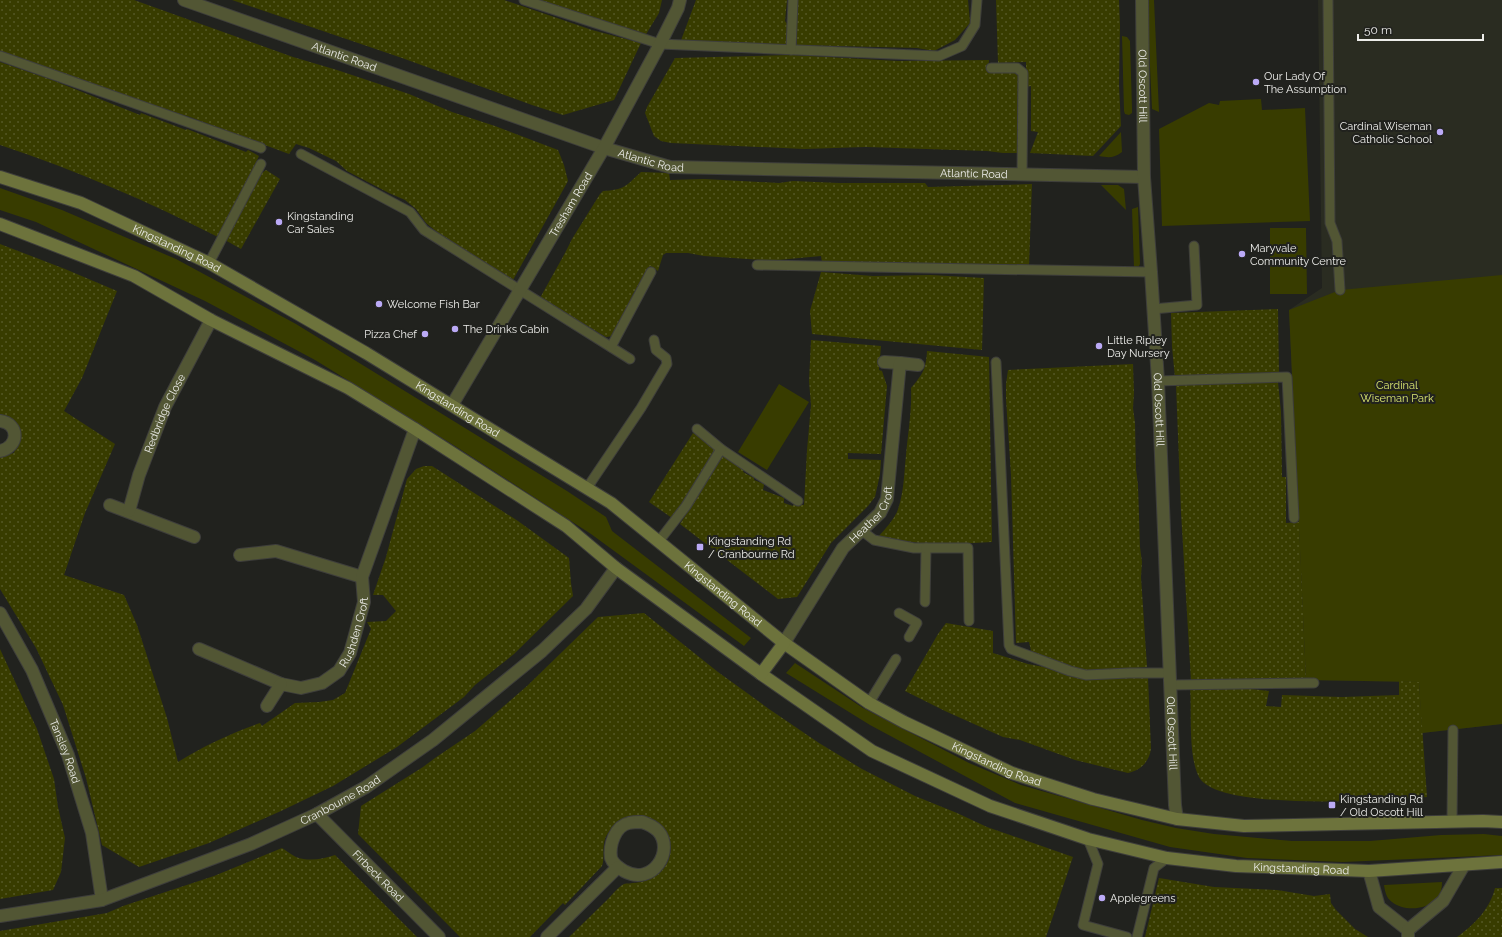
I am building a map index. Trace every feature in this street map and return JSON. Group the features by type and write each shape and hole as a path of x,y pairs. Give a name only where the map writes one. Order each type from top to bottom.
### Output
{"main road":[{"name":"Kingstanding Road","path":"0,177 81,203 209,263 366,353 611,503 784,643 869,703 904,722 1012,773 1093,799 1177,819 1244,826 1483,821 1502,822"},
{"name":"Kingstanding Road","path":"0,224 134,276 212,320 348,388 566,526 616,568 761,674 872,751 990,806 1088,839 1167,858 1236,866 1369,871 1502,862"},
{"path":"761,674 784,643"}],"street":[{"name":"Atlantic Road","path":"184,0 604,148 670,167 1144,177"},
{"name":"Tresham Road","path":"452,405 604,148 660,44 678,8 680,0"},
{"name":"Old Oscott Hill","path":"1142,0 1144,177 1158,381 1175,805 1177,819"},
{"name":"Redbridge Close","path":"129,511 139,476 165,407 212,320"},
{"path":"884,362 918,365"},
{"name":"Heather Croft","path":"784,643 843,548 880,513 887,499 900,363"},
{"path":"0,421 10,425 14,430 15,438 12,446 7,450 0,451"},
{"name":"Rushden Croft","path":"199,649 281,684 302,688 322,683 339,671 350,653 364,602 362,577 415,429"},
{"path":"110,504 194,537"},
{"path":"240,555 276,551 362,577"},
{"name":"Cranbourne Road","path":"0,916 102,900 251,844 317,814 366,787 433,740 542,651 586,609 616,568"},
{"name":"Tansley Road","path":"0,613 32,670 68,755 92,833 102,900"},
{"path":"267,706 281,684"},
{"name":"Firbeck Road","path":"317,814 439,937"},
{"path":"642,822 652,826 659,832 663,850 661,860 656,868 645,875 630,874 618,867 612,860 611,852 612,839 619,829 628,823 642,822"},
{"path":"1369,871 1379,907 1408,933 1443,901 1464,865"},
{"path":"547,937 618,867"}],"lane":[{"path":"524,0 660,44 939,56 962,46 975,25 977,0"},
{"path":"791,50 793,0"},
{"path":"1328,0 1330,223 1337,241 1340,290"},
{"path":"0,56 261,148"},
{"path":"991,68 1017,68 1023,73 1022,175"},
{"path":"301,154 410,212 424,230 630,359"},
{"path":"209,263 261,164"},
{"path":"1153,309 1197,305 1194,246"},
{"path":"757,265 1151,272"},
{"path":"611,347 651,272"},
{"path":"587,488 641,408 667,364 666,358 656,350 654,340"},
{"path":"996,362 1009,645 1011,649 1086,675 1129,673 1170,679 1314,684"},
{"path":"1158,381 1287,377 1294,518"},
{"path":"697,429 721,449 798,502"},
{"path":"659,541 686,506 721,449"},
{"path":"861,530 874,540 914,548 968,548 969,621"},
{"path":"925,602 926,548"},
{"path":"899,613 917,623 909,637"},
{"path":"869,703 896,660"},
{"path":"1452,822 1453,730"},
{"path":"1088,839 1098,864 1083,925 1126,937"},
{"path":"1137,937 1154,868 1167,858"}],"shaded area":[{"name":"Cardinal Wiseman Park","path":"1318,0 1502,0 1502,724 1422,733 1419,682 1306,680 1289,310 1322,288"}],"green space":[{"path":"0,0 134,0 293,57 409,94 452,112 495,126 558,150 568,181 513,280 437,232 426,223 416,209 405,200 347,171 336,161 309,148 296,144 289,154 190,117 0,52"},
{"path":"232,0 504,0 592,30 641,43 614,100 563,115"},
{"path":"537,0 662,0 659,13 645,36"},
{"path":"696,0 787,0 785,21 790,28 788,45 680,43"},
{"path":"797,0 968,0 970,23 955,40 934,51 917,48 797,45"},
{"path":"996,0 1119,0 1119,85 1121,126 1093,156 1030,153 1038,132 1031,131 1031,86 1026,87 1026,62 998,63"},
{"path":"1149,0 1154,0 1159,112 1152,109 1147,4"},
{"path":"1122,36 1127,37 1130,41 1132,113 1129,115 1125,114 1124,111"},
{"path":"792,55 898,61 989,60 988,73 1015,73 1018,76 1017,153 866,147 804,149 671,143 661,141 654,136 645,113 675,58"},
{"path":"0,62 52,80 140,115 141,113 246,152 248,150 259,156 220,238 112,187 0,145"},
{"path":"1261,99 1262,110 1305,108 1310,221 1162,226 1159,129 1209,103 1219,105 1220,101"},
{"path":"1121,132 1122,152 1111,157 1099,156"},
{"path":"266,170 280,179 241,249 225,240 259,175"},
{"path":"641,172 669,173 670,180 704,179 779,183 793,181 839,183 925,183 928,187 1032,184 1029,266 1001,264 971,265 822,262 821,256 762,260 704,256 688,253 666,253 663,255 658,271 650,266 633,294 628,308 613,336 606,337 540,298 572,239 600,194 603,191 616,190 624,186 632,181"},
{"path":"1101,185 1118,185 1124,189 1126,210"},
{"path":"0,188 62,210 176,259 296,324 567,491 606,517 612,531 751,638 744,646 591,534 455,446 315,360 205,301 36,222 0,210"},
{"path":"1138,207 1140,264 1138,268 1134,268 1132,209"},
{"path":"1270,228 1306,228 1307,294 1270,294"},
{"path":"0,244 117,291 82,378 64,411 115,444 85,513 64,575 124,595 137,625 167,718 178,762 208,745 228,736 260,723 262,726 295,703 333,700 345,693 371,629 367,622 386,621 396,611 383,595 373,595 386,557 407,479 416,469 424,466 432,466 518,521 569,558 573,596 514,654 475,685 464,697 397,747 333,786 209,843 139,867 102,845 86,778 63,705 36,648 0,589 0,455 14,453 19,434 0,416"},
{"path":"821,272 873,276 931,275 984,278 982,350 812,334 810,311"},
{"name":"Cardinal Wiseman Park","path":"1502,275 1502,724 1422,733 1419,682 1306,680 1289,310 1340,290"},
{"path":"1278,309 1279,375 1175,378 1171,313"},
{"path":"811,340 881,346 879,370 882,371 887,386 881,454 848,453 848,459 881,460 880,474 875,497 831,543 797,597 778,599 680,524 723,456 744,470 743,472 754,478 754,480 764,484 763,490 784,498 784,503 793,506 794,503 804,505 811,405 809,381"},
{"path":"927,351 989,357 992,542 935,545 878,537 893,519 897,512 901,498 910,422 911,388 923,371"},
{"path":"1133,364 1133,408 1147,667 1097,671 1081,670 1032,655 1029,642 1016,643 1011,475 1006,399 1008,370"},
{"path":"1278,382 1281,412 1282,477 1286,477 1286,523 1299,522 1306,680 1191,681 1181,512 1176,385"},
{"path":"779,384 809,402 767,470 738,452"},
{"path":"693,433 707,440 716,452 672,518 649,502"},
{"path":"644,613 718,672 769,709 819,743 862,769 915,796 987,827 1073,857 1046,937 569,937 622,885 650,879 664,868 670,856 670,844 667,834 659,825 650,819 639,816 627,818 612,828 605,839 602,866 565,905 563,903 530,937 460,937 358,834 361,806 423,767 475,731 527,686 598,617"},
{"path":"946,623 993,631 993,653 1028,664 1044,667 1073,677 1086,680 1148,677 1151,749 1144,765 1133,772 1128,773 1075,760 1020,740 1003,737 905,691"},
{"path":"0,649 37,729 54,779 65,838 61,872 53,890 0,899"},
{"path":"795,663 863,708 969,763 1021,785 1142,820 1176,828 1214,834 1292,841 1370,841 1441,835 1484,834 1502,836 1502,855 1343,862 1247,858 1170,847 1015,803 870,725 786,673"},
{"path":"1399,681 1419,682 1427,797 1343,801 1269,800 1237,795 1212,788 1199,777 1193,758 1190,687 1269,691 1266,706 1281,707 1282,695 1342,697 1399,695"},
{"path":"282,848 301,859 321,859 335,855 417,937 0,937 0,931 107,913 123,906 214,876"},
{"path":"1159,878 1214,887 1277,890 1314,896 1330,894 1331,903 1336,910 1355,929 1368,937 1145,937"},
{"path":"1442,882 1440,894 1434,901 1429,905 1416,908 1403,907 1392,902 1385,892 1384,885"},
{"path":"1495,888 1502,888 1502,937 1457,937 1475,922 1485,910 1493,896"}],"place":[{"name":"Our Lady Of The Assumption","path":"1256,82"},
{"name":"Cardinal Wiseman Catholic School","path":"1440,132"},
{"name":"Kingstanding Car Sales","path":"279,222"},
{"name":"Maryvale Community Centre","path":"1242,254"},
{"name":"Welcome Fish Bar","path":"379,304"},
{"name":"The Drinks Cabin","path":"455,329"},
{"name":"Pizza Chef","path":"425,334"},
{"name":"Little Ripley Day Nursery","path":"1099,346"},
{"name":"Kingstanding Rd / Cranbourne Rd","path":"700,547"},
{"name":"Kingstanding Rd / Old Oscott Hill","path":"1332,805"},
{"name":"Applegreens","path":"1102,898"}]}
